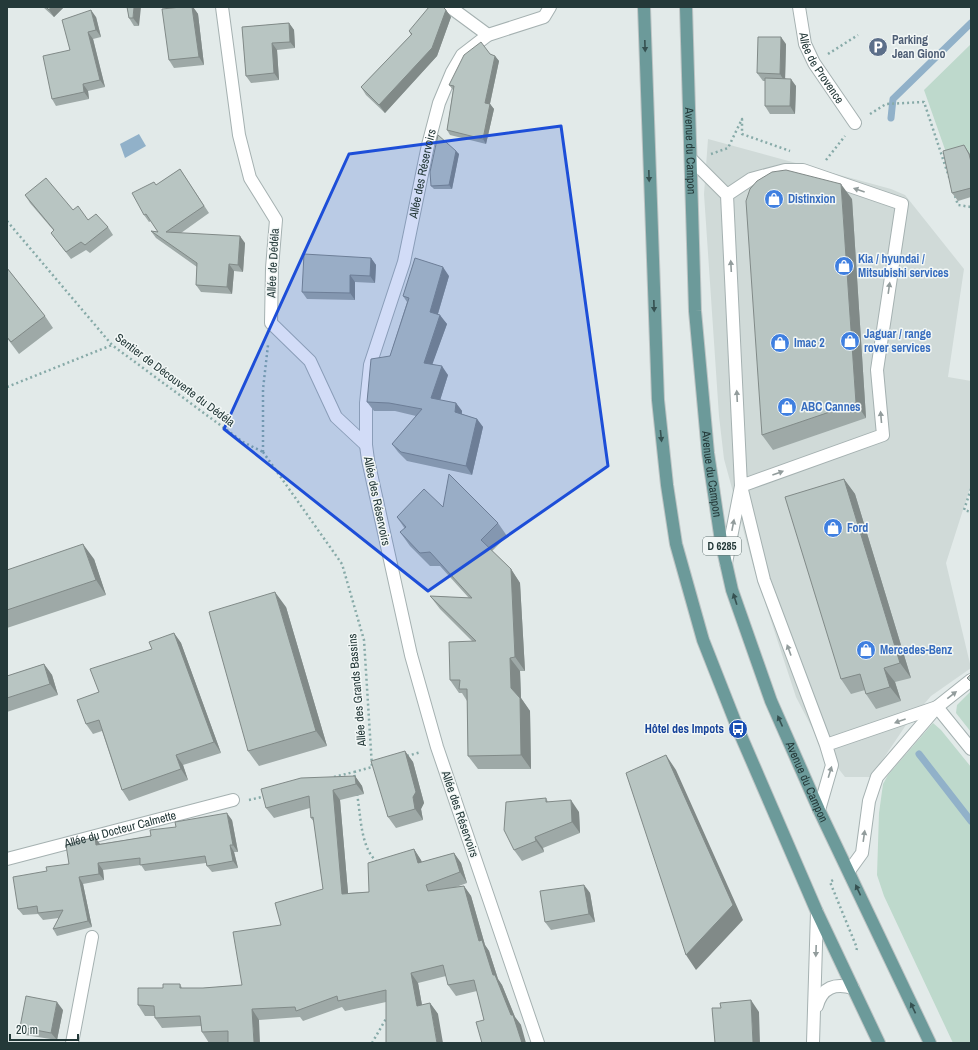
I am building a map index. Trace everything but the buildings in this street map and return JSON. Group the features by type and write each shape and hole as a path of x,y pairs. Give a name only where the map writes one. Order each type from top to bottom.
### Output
{"main road":[{"path":"644,7 658,400 667,485 676,544 703,640 738,729 818,912 880,1043"},
{"name":"Avenue du Campon","path":"686,7 695,312 713,492 732,590 745,632 771,701 819,810 930,1043"}],"street":[{"name":"Allée de Dédéla","path":"222,7 239,135 250,178 276,220 271,323"},
{"path":"450,7 488,35"},
{"name":"Allée des Réservoirs","path":"538,1043 437,747 411,655 369,468 366,445 366,403 370,365 404,262 420,178 439,103 452,72 462,55 488,35 544,17 550,7"},
{"name":"Allée de Provence","path":"799,7 805,44 814,62 855,123"},
{"path":"691,159 727,195 741,486 764,580 832,765 819,810"},
{"path":"727,195 752,179 785,170 803,170 902,204 877,370 883,435 741,486"},
{"path":"271,323 310,361 336,417 366,445"},
{"path":"726,563 741,486"},
{"path":"849,871 862,853 869,801 877,777 937,707 971,680"},
{"path":"826,746 937,707"},
{"path":"937,707 971,749"},
{"name":"Allée du Docteur Calmette","path":"7,859 233,800"},
{"path":"813,1043 818,912"},
{"path":"72,1043 92,937"},
{"path":"815,1014 822,992 828,988 842,984 853,988"}],"path":[{"path":"814,62 858,35"},
{"path":"886,104 924,102 951,183"},
{"path":"691,159 728,148 742,119 742,134 793,152"},
{"path":"823,163 855,123"},
{"path":"953,190 958,205 971,207"},
{"name":"Sentier de Découverte du Dédéla","path":"7,221 112,345 243,442 264,452"},
{"path":"264,452 263,389 271,323"},
{"path":"7,387 112,345"},
{"name":"Allée des Grands Bassins","path":"264,452 342,564 364,640 372,767"},
{"path":"971,489 964,510 971,512"},
{"path":"401,758 437,747"},
{"path":"334,777 380,765"},
{"path":"354,772 366,845 373,858 381,865"},
{"path":"233,800 251,800 273,794"},
{"path":"849,871 830,882 857,948 856,954"},
{"path":"372,1043 389,1014"}],"highlighted area":[{"path":"561,126 608,466 428,591 224,429 349,154"}],"shaded area":[{"path":"708,139 891,189 905,195 964,269 948,377 971,381 971,485 946,563 971,668 931,696 906,725 871,777 845,777 823,749 796,697 754,569 724,459 719,416 704,194"}],"green space":[{"path":"971,44 971,156 969,153 948,158 924,90"},
{"path":"971,691 971,732 956,713 957,705"},
{"path":"933,723 941,730 971,767 971,1043 953,1043 884,896 877,875 879,813 883,784 888,775"}],"water":[{"path":"139,134 146,146 125,158 120,144"}],"waterway":[{"path":"891,118 893,99 971,23"},
{"path":"919,754 971,821"}],"place":[{"name":"Parking Jean Giono","path":"878,47"},
{"name":"Distinxion","path":"774,199"},
{"name":"Kia / hyundai / Mitsubishi services","path":"844,266"},
{"name":"Jaguar / range rover services","path":"850,341"},
{"name":"Imac 2","path":"780,343"},
{"name":"ABC Cannes","path":"787,407"},
{"name":"Ford","path":"833,528"},
{"name":"Mercedes-Benz","path":"866,650"},
{"name":"Hôtel des Impots","path":"738,729"}]}
